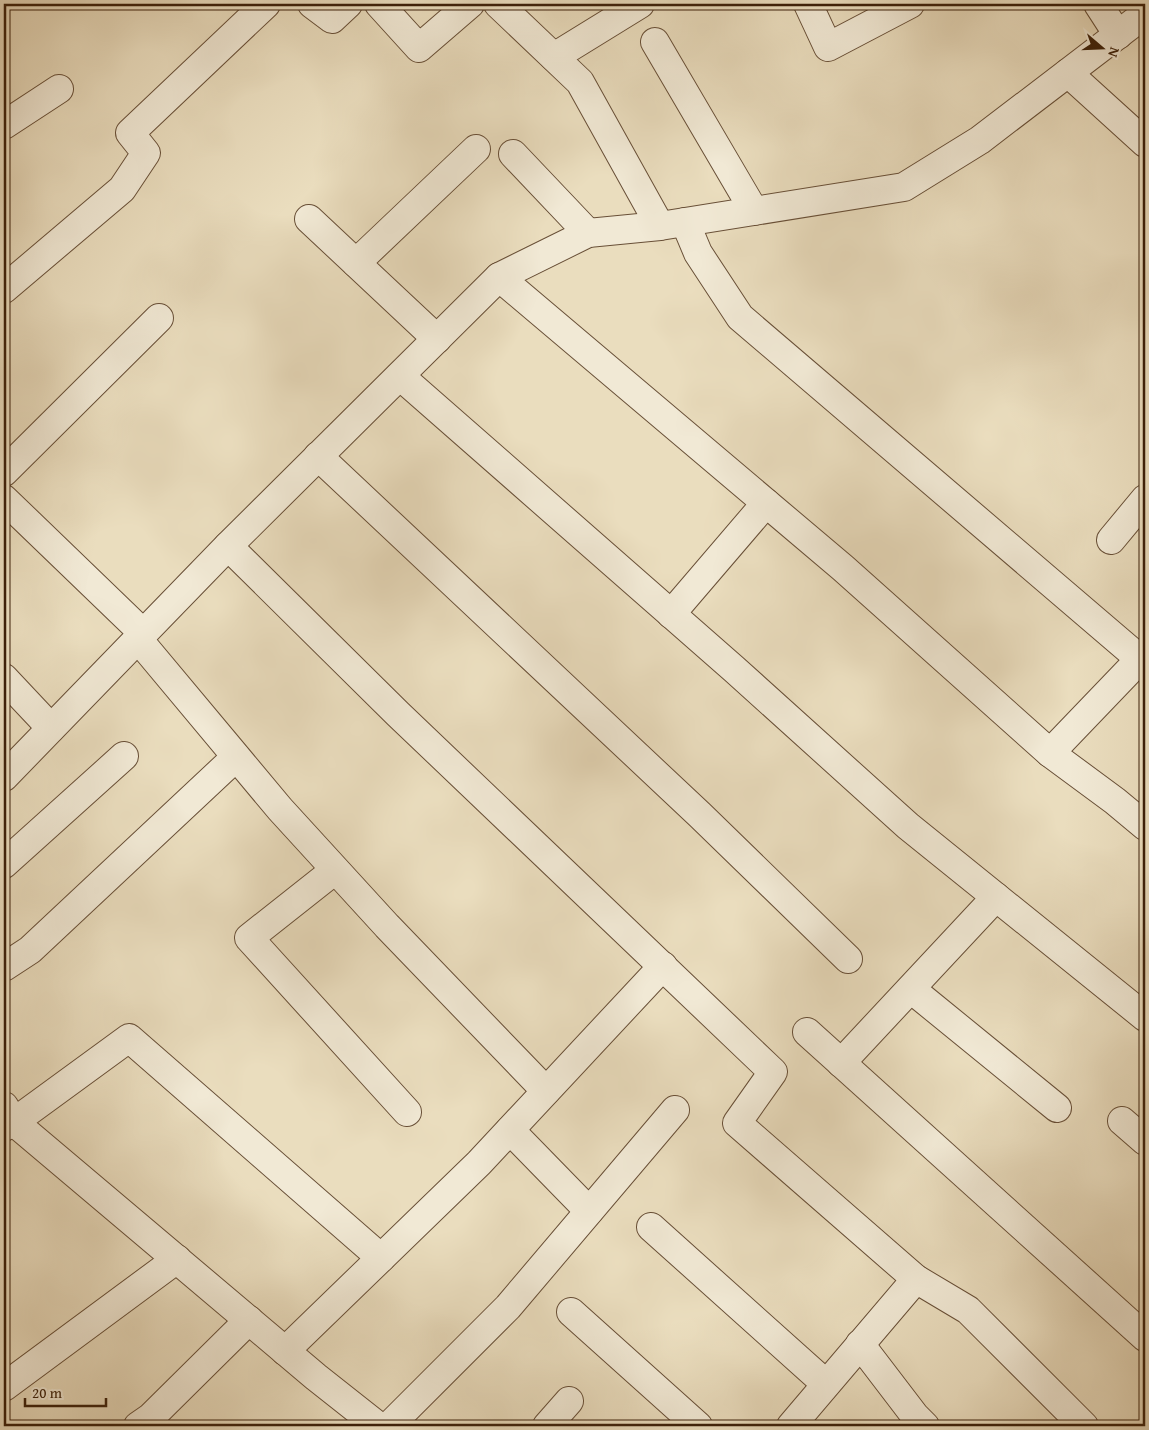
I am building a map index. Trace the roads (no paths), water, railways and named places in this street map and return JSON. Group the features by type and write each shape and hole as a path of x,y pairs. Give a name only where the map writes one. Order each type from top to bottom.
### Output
{"street":[{"path":"4,288 122,189 146,153 130,133 266,4"},
{"path":"379,4 419,48 470,4"},
{"path":"498,4 580,82 673,224 698,252 740,317 1142,656 1050,753"},
{"path":"554,57 640,4"},
{"path":"808,4 828,47 910,4"},
{"path":"1098,4 1118,35"},
{"path":"4,777 228,546 499,277 588,234 673,224 904,187 980,140 1145,14"},
{"path":"655,42 754,211"},
{"path":"1068,73 1145,143"},
{"path":"4,125 59,89"},
{"path":"356,263 476,149"},
{"path":"513,154 588,234"},
{"path":"309,219 436,339"},
{"path":"499,277 843,568 1050,753 1115,801 1145,826"},
{"path":"4,472 159,318"},
{"path":"400,376 671,614 908,826 1145,1017"},
{"path":"318,456 693,808 848,959"},
{"path":"4,499 141,636 236,757 280,809 387,926 546,1092"},
{"path":"1111,540 1145,499"},
{"path":"671,614 766,503"},
{"path":"228,546 398,714 773,1072 736,1123 916,1279 968,1310 1084,1426"},
{"path":"4,678 51,728"},
{"path":"4,864 124,756"},
{"path":"4,967 30,950 236,757"},
{"path":"335,870 249,938 407,1112"},
{"path":"841,1063 996,897"},
{"path":"285,1351 479,1163 663,966"},
{"path":"911,988 1057,1108"},
{"path":"807,1032 1145,1337"},
{"path":"364,1423 249,1320 7,1118 129,1038 381,1258"},
{"path":"389,1426 508,1307 675,1110"},
{"path":"1122,1121 1145,1141"},
{"path":"510,1130 589,1212"},
{"path":"651,1227 826,1384"},
{"path":"4,1387 177,1260"},
{"path":"790,1426 916,1279"},
{"path":"571,1312 698,1426"},
{"path":"138,1426 151,1417 249,1320"},
{"path":"860,1344 915,1416 925,1426"},
{"path":"547,1426 569,1401"}]}
